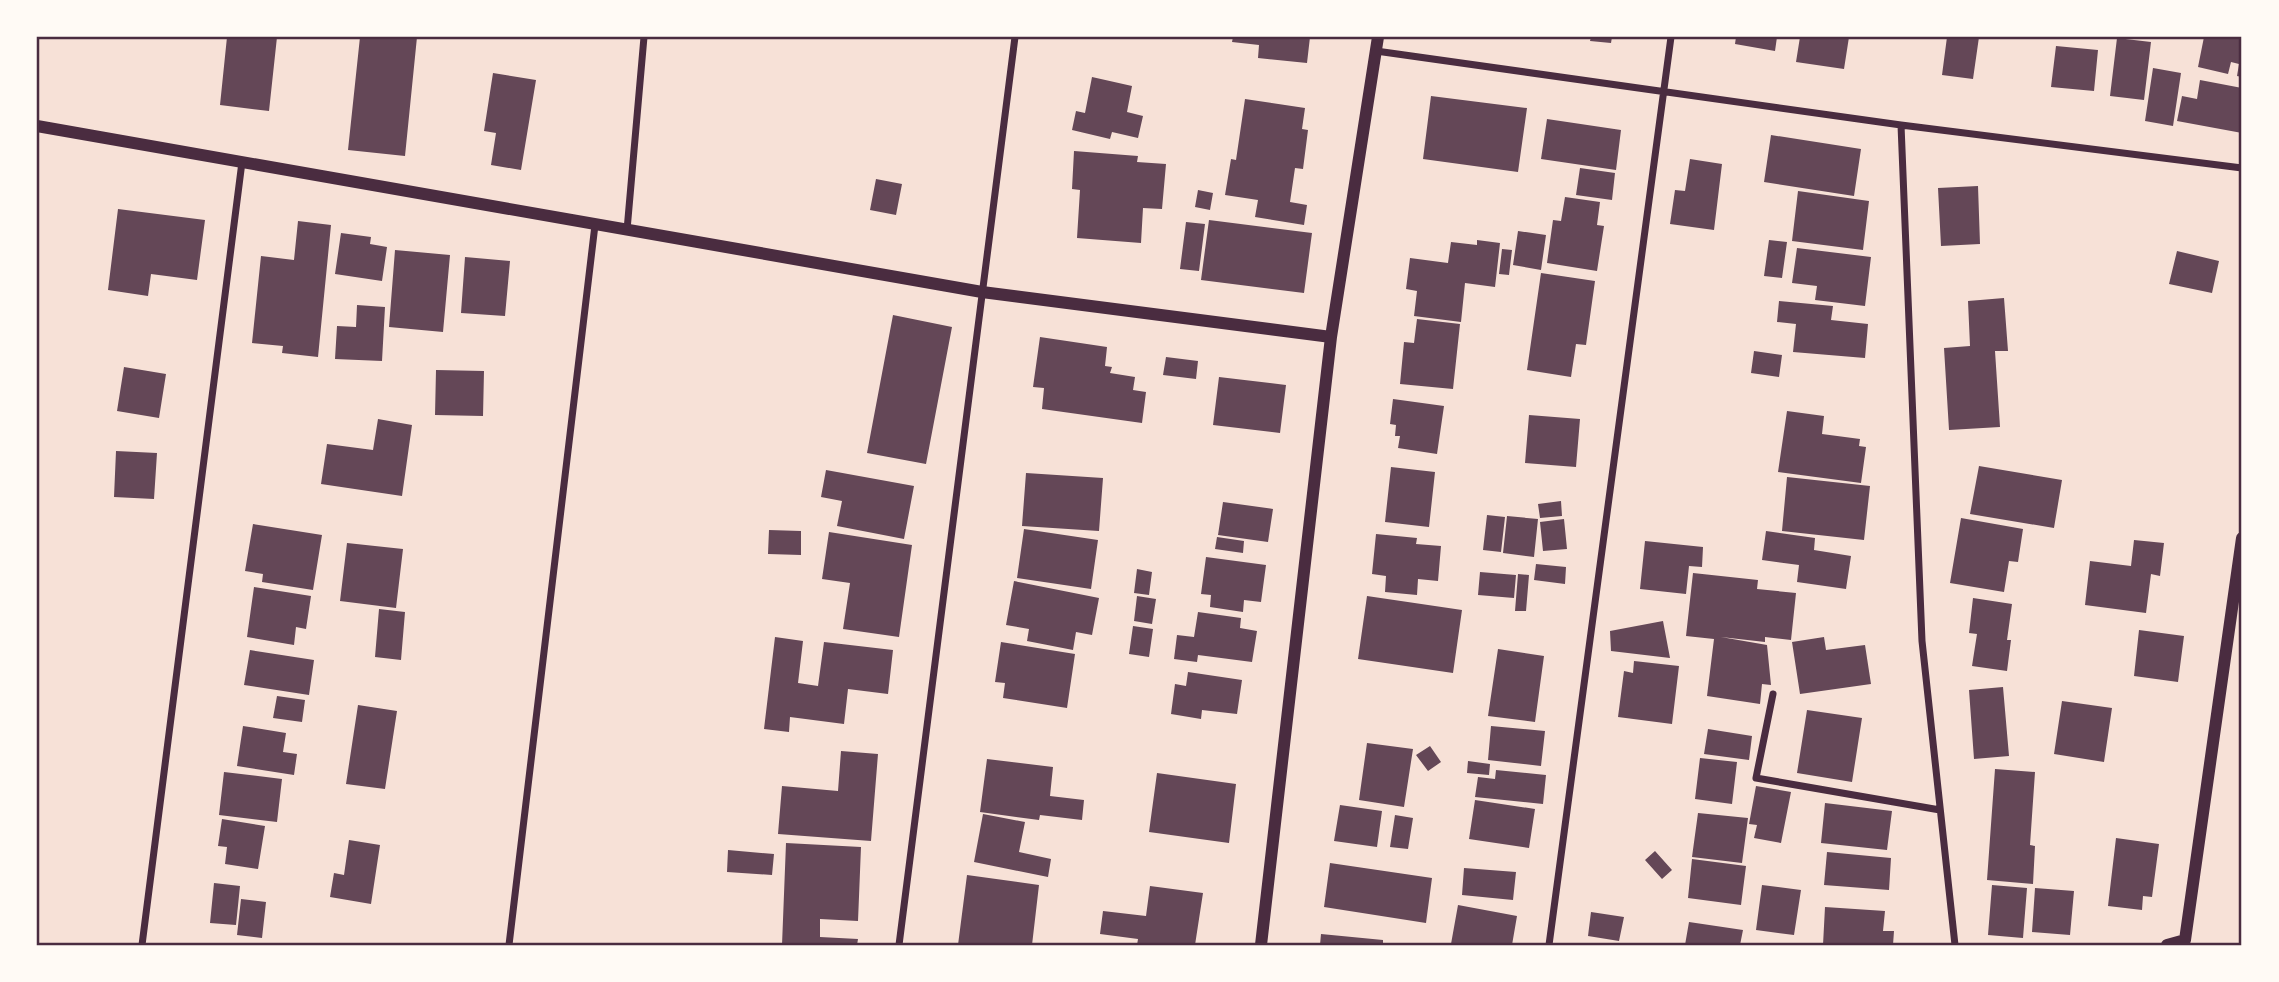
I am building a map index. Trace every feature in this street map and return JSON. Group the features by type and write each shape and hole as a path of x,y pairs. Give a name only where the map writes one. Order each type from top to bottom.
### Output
{"street":[{"path":"627,230 644,37"},
{"path":"899,945 1015,37"},
{"path":"1261,945 1331,337 1378,37"},
{"path":"1549,945 1671,37"},
{"path":"1376,51 1665,89 1900,125 2242,168"},
{"path":"1900,125 1922,641 1955,945"},
{"path":"37,126 982,292 1331,337"},
{"path":"142,945 242,162"},
{"path":"509,945 595,225"},
{"path":"2167,945 2185,940 2242,538"},
{"path":"1773,694 1756,778 1940,810"}],"building":[{"path":"227,37 277,37 269,111 220,105"},
{"path":"360,37 417,37 405,156 348,150"},
{"path":"1233,37 1310,37 1307,63 1258,58 1259,45 1232,42"},
{"path":"1591,37 1612,37 1611,43 1590,41"},
{"path":"1736,37 1777,37 1775,51 1735,44"},
{"path":"1800,37 1849,37 1844,69 1796,62"},
{"path":"1947,37 1979,37 1973,79 1942,75"},
{"path":"2204,37 2242,39 2242,77 2237,76 2239,64 2231,62 2228,74 2198,67"},
{"path":"2117,38 2151,42 2144,100 2110,96"},
{"path":"2056,46 2098,50 2094,91 2051,87"},
{"path":"2153,68 2181,73 2173,126 2145,121"},
{"path":"493,73 536,80 521,170 491,165 496,133 484,131"},
{"path":"1092,77 1132,86 1127,112 1143,116 1138,138 1112,132 1110,139 1072,130 1076,111 1085,113"},
{"path":"2200,80 2242,88 2242,133 2177,121 2182,96 2197,99"},
{"path":"1431,96 1527,108 1518,172 1423,159"},
{"path":"1245,99 1305,108 1302,129 1308,130 1303,169 1295,168 1290,202 1307,205 1304,225 1255,217 1258,200 1225,195 1231,159 1236,160"},
{"path":"1547,119 1621,130 1616,170 1541,159"},
{"path":"1771,135 1861,149 1854,196 1764,182"},
{"path":"1074,151 1138,156 1137,162 1166,164 1162,209 1143,208 1141,243 1077,238 1080,190 1072,189"},
{"path":"1690,159 1722,164 1714,230 1670,224 1675,190 1685,191"},
{"path":"1580,168 1615,173 1612,200 1576,195"},
{"path":"876,179 902,184 896,215 870,210"},
{"path":"1978,186 1980,244 1941,246 1938,188"},
{"path":"1198,190 1213,193 1210,210 1195,207"},
{"path":"1798,191 1869,201 1863,250 1792,241"},
{"path":"1565,197 1600,202 1597,225 1604,226 1597,271 1547,263 1553,220 1561,221"},
{"path":"118,209 205,220 197,280 151,274 148,296 108,290"},
{"path":"1209,220 1312,233 1304,293 1201,280"},
{"path":"298,221 331,225 318,357 282,353 283,346 252,343 261,256 294,260"},
{"path":"1186,222 1205,224 1199,271 1180,269"},
{"path":"1518,231 1546,235 1541,270 1513,265"},
{"path":"341,233 371,237 370,244 387,247 382,281 335,274"},
{"path":"1477,240 1500,243 1495,287 1465,283 1461,322 1414,316 1417,291 1406,289 1410,258 1448,263 1451,242 1477,245"},
{"path":"1769,240 1787,242 1782,278 1764,276"},
{"path":"1797,248 1871,257 1865,306 1815,300 1817,286 1792,283"},
{"path":"1502,249 1512,250 1509,275 1499,274"},
{"path":"395,250 450,255 443,332 389,327"},
{"path":"2177,251 2219,261 2212,293 2169,284"},
{"path":"465,257 510,261 505,316 461,313"},
{"path":"1541,273 1595,281 1586,345 1576,344 1571,377 1527,370"},
{"path":"2004,298 2008,351 1995,351 2000,427 1949,430 1944,348 1970,346 1968,301"},
{"path":"1779,301 1833,306 1831,320 1868,324 1865,358 1793,352 1796,324 1777,322"},
{"path":"357,305 385,307 382,361 335,359 337,326 356,327"},
{"path":"893,315 952,327 926,464 867,453"},
{"path":"1417,319 1460,324 1453,389 1400,384 1404,342 1414,343"},
{"path":"1040,337 1107,347 1105,366 1112,367 1110,373 1135,377 1133,390 1146,392 1142,423 1042,409 1044,388 1033,387"},
{"path":"1754,351 1782,355 1779,377 1751,373"},
{"path":"1166,357 1198,361 1196,379 1163,375"},
{"path":"124,367 166,374 159,418 117,411"},
{"path":"436,370 484,371 483,416 435,415"},
{"path":"1219,377 1286,385 1280,433 1213,425"},
{"path":"1393,399 1444,406 1437,454 1398,448 1400,436 1395,436 1396,425 1390,424"},
{"path":"1787,411 1824,416 1822,434 1860,439 1859,446 1866,447 1861,483 1778,472"},
{"path":"1529,415 1580,419 1576,467 1525,463"},
{"path":"378,419 412,425 402,496 321,484 327,444 373,450"},
{"path":"116,451 157,453 154,499 114,497"},
{"path":"1979,466 2062,480 2054,528 1970,514"},
{"path":"1391,467 1435,472 1429,527 1385,522"},
{"path":"826,470 914,486 904,539 837,526 842,501 821,497"},
{"path":"1026,473 1103,478 1099,531 1022,526"},
{"path":"1787,477 1870,486 1864,540 1782,531"},
{"path":"1561,501 1562,516 1540,518 1538,504"},
{"path":"1223,502 1273,509 1268,542 1218,535"},
{"path":"1487,515 1505,517 1501,552 1483,550"},
{"path":"1507,516 1538,519 1534,557 1503,553"},
{"path":"1961,518 2023,529 2018,562 2009,561 2004,592 1950,583"},
{"path":"1564,519 1567,549 1543,551 1540,522"},
{"path":"253,524 322,535 313,590 262,582 263,574 245,571"},
{"path":"1024,529 1098,540 1091,589 1017,578"},
{"path":"769,530 801,531 801,555 768,554"},
{"path":"1766,531 1815,538 1814,550 1851,556 1846,589 1797,582 1799,565 1762,560"},
{"path":"829,532 912,545 899,637 843,629 850,583 822,579"},
{"path":"1376,534 1417,538 1416,544 1441,546 1438,581 1418,579 1417,595 1385,592 1386,576 1372,574"},
{"path":"1217,537 1244,541 1243,553 1215,549"},
{"path":"2134,540 2164,543 2160,576 2151,574 2146,613 2085,605 2090,561 2131,566"},
{"path":"1645,541 1703,547 1702,567 1689,566 1686,594 1640,589"},
{"path":"347,543 403,549 396,608 340,601"},
{"path":"1206,557 1266,565 1261,602 1244,600 1243,612 1210,607 1211,595 1201,594"},
{"path":"1536,564 1566,567 1565,584 1534,580"},
{"path":"1137,569 1152,572 1149,595 1134,593"},
{"path":"1480,572 1516,575 1514,598 1478,595"},
{"path":"1693,573 1758,580 1757,589 1796,593 1791,640 1765,637 1765,642 1721,637 1767,645 1771,685 1762,684 1760,704 1707,696 1714,639 1686,636"},
{"path":"1518,574 1529,575 1526,611 1515,611"},
{"path":"1014,581 1099,598 1092,635 1076,632 1073,650 1027,641 1029,629 1006,625"},
{"path":"254,587 311,596 306,629 296,627 294,645 247,637"},
{"path":"1137,596 1156,599 1152,624 1134,621"},
{"path":"1367,596 1462,610 1453,673 1358,659"},
{"path":"1973,598 2012,604 2007,640 2011,640 2007,671 1972,666 1977,634 1969,633"},
{"path":"379,609 405,612 401,660 375,657"},
{"path":"1198,612 1241,618 1240,628 1257,631 1252,662 1198,655 1197,662 1174,659 1177,635 1194,637"},
{"path":"1663,621 1670,658 1611,651 1610,631"},
{"path":"1133,626 1153,629 1149,657 1129,654"},
{"path":"2139,630 2184,636 2178,682 2134,676"},
{"path":"775,637 803,641 798,683 818,686 824,642 893,650 888,694 848,689 844,724 790,717 789,732 764,729"},
{"path":"1824,637 1826,650 1865,645 1871,684 1800,694 1792,642"},
{"path":"1001,642 1075,654 1067,708 1003,698 1005,683 995,682"},
{"path":"1498,649 1544,656 1535,722 1488,716"},
{"path":"250,650 314,660 309,695 244,685"},
{"path":"1634,661 1679,666 1672,724 1618,717 1624,671 1633,673"},
{"path":"1188,672 1242,680 1237,714 1202,710 1201,719 1171,714 1175,684 1186,686"},
{"path":"2003,687 2009,756 1974,759 1969,690"},
{"path":"277,696 305,700 302,722 273,718"},
{"path":"2062,701 2112,708 2104,762 2054,754"},
{"path":"358,705 397,711 385,789 346,784"},
{"path":"1807,710 1862,718 1852,782 1797,773"},
{"path":"243,726 286,733 283,752 297,754 294,775 237,766"},
{"path":"1491,726 1545,731 1541,766 1488,760"},
{"path":"1708,729 1752,736 1749,760 1704,754"},
{"path":"1367,743 1413,749 1404,807 1359,800"},
{"path":"1430,746 1441,762 1428,771 1416,755"},
{"path":"841,751 878,754 871,841 778,834 782,786 838,791"},
{"path":"1700,758 1737,762 1732,804 1695,799"},
{"path":"987,759 1053,767 1050,796 1084,800 1082,820 1040,815 1039,820 980,812"},
{"path":"1468,761 1490,764 1489,775 1467,773"},
{"path":"1995,769 2035,772 2030,845 2035,846 2033,884 1987,880"},
{"path":"1496,770 1546,775 1543,804 1475,797 1478,777 1495,779"},
{"path":"224,772 282,779 277,822 219,815"},
{"path":"1157,773 1236,784 1229,843 1149,832"},
{"path":"1756,786 1791,792 1781,843 1754,838 1757,825 1749,824"},
{"path":"1475,800 1535,809 1529,848 1469,839"},
{"path":"1825,803 1892,811 1887,850 1821,843"},
{"path":"1340,805 1382,811 1377,847 1334,841"},
{"path":"1698,813 1748,818 1742,863 1692,857"},
{"path":"983,814 1025,822 1019,852 1051,859 1048,877 974,862"},
{"path":"1395,815 1413,818 1408,849 1390,847"},
{"path":"222,819 265,826 258,869 225,864 227,847 218,846"},
{"path":"2116,838 2159,844 2152,897 2143,896 2142,910 2108,906"},
{"path":"349,840 380,845 371,904 330,897 334,873 344,875"},
{"path":"786,843 861,847 858,921 820,919 820,937 858,939 857,945 782,945"},
{"path":"728,850 774,854 772,875 727,872"},
{"path":"1655,851 1672,870 1662,879 1645,860"},
{"path":"1827,852 1891,858 1889,890 1824,885"},
{"path":"1692,859 1746,866 1741,905 1688,898"},
{"path":"1330,863 1432,878 1426,923 1324,907"},
{"path":"1464,868 1516,872 1513,900 1462,895"},
{"path":"967,875 1039,885 1032,945 958,945"},
{"path":"214,883 240,886 236,925 210,923"},
{"path":"1762,885 1801,890 1794,935 1756,930"},
{"path":"1992,885 2027,888 2023,938 1988,935"},
{"path":"1150,886 1203,893 1195,945 1137,945 1138,939 1100,934 1103,911 1146,916"},
{"path":"2035,888 2074,891 2070,935 2032,932"},
{"path":"241,899 266,902 262,938 237,935"},
{"path":"1458,905 1517,916 1512,945 1451,944"},
{"path":"1825,907 1885,911 1883,931 1894,931 1893,945 1823,945"},
{"path":"1591,912 1624,917 1619,941 1588,936"},
{"path":"1689,922 1743,930 1740,945 1685,945"},
{"path":"1321,934 1383,940 1383,945 1320,945"}]}
